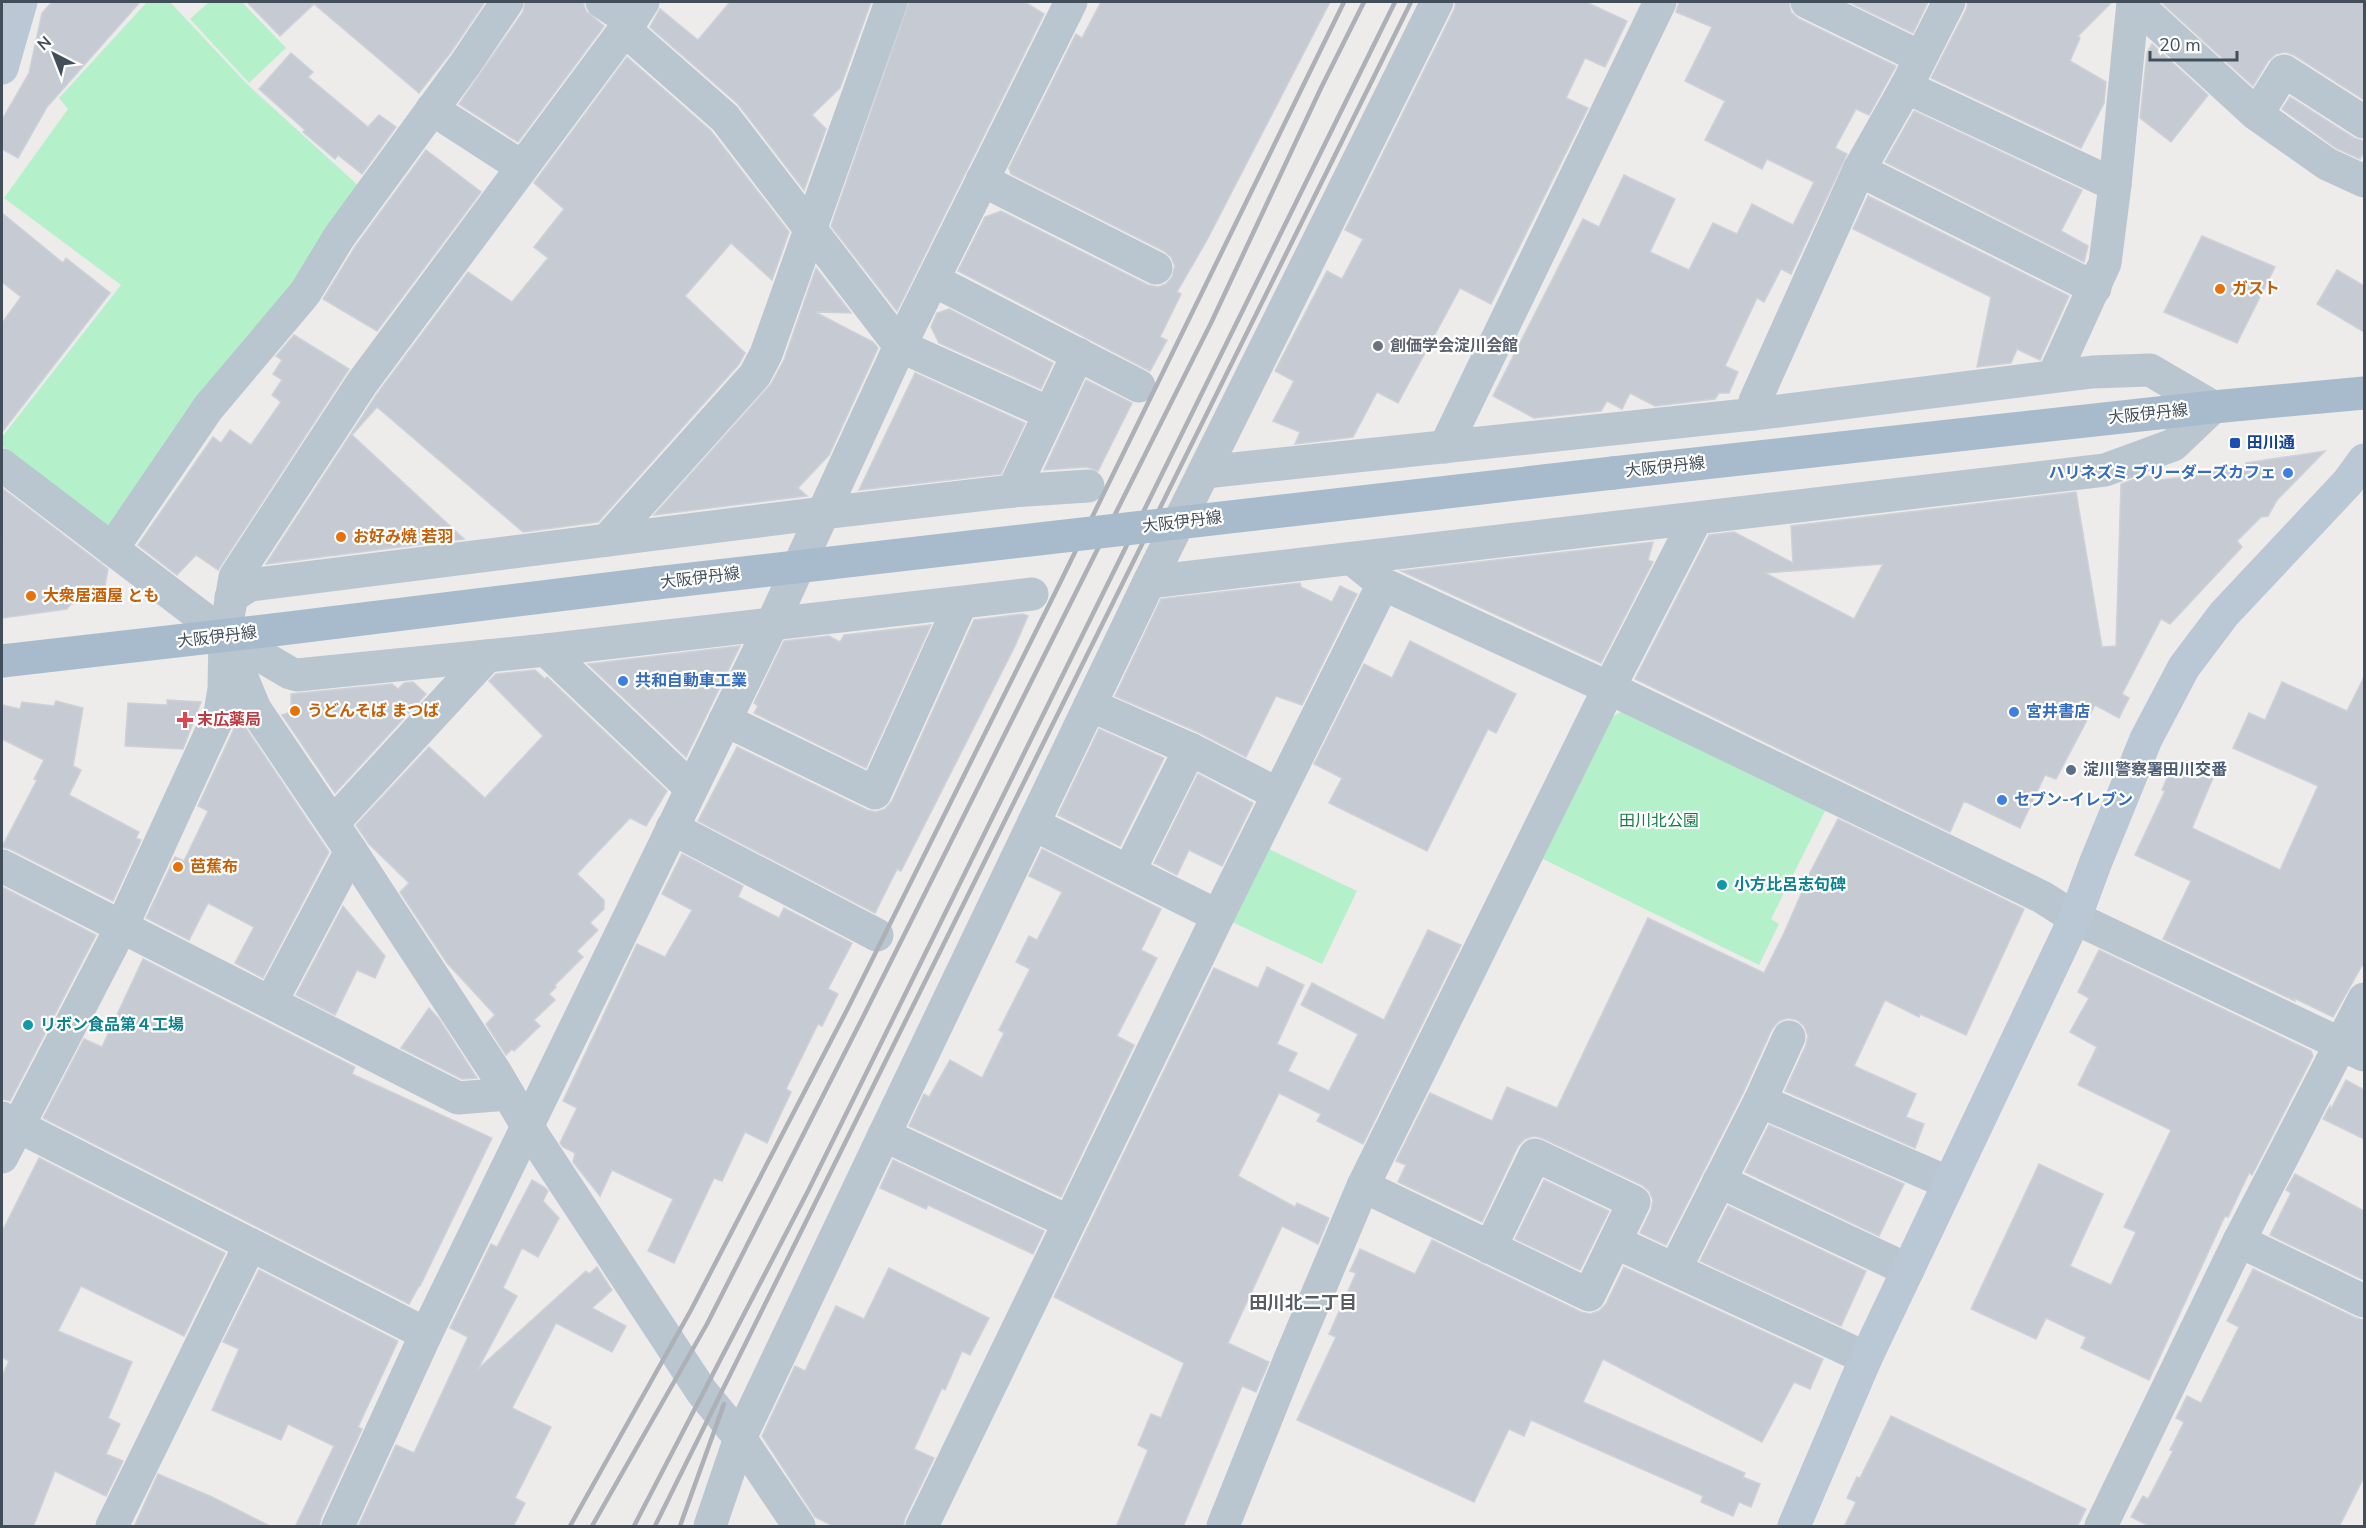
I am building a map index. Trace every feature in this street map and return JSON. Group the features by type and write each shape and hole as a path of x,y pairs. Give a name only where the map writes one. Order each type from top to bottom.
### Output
{"main road":[{"name":"大阪伊丹線","path":"2,661 1612,473 2213,407 2364,393"}],"street":[{"path":"2,68 21,2"},
{"path":"112,549 208,408 305,292 339,237 507,2"},
{"path":"602,2 633,18 725,118 900,346 1050,414"},
{"path":"607,540 755,375 766,354 891,2"},
{"path":"338,1527 426,1334 772,624 900,346 1071,2"},
{"path":"710,1527 740,1438 884,1135 1149,582 1437,2"},
{"path":"1445,447 1660,2"},
{"path":"1807,2 1920,57"},
{"path":"1754,414 1755,401 1859,170 1906,87 1949,2"},
{"path":"2133,2 2257,114 2327,164 2364,179"},
{"path":"2054,375 2105,263 2133,2"},
{"path":"2,1157 9,1122 122,926 220,713 224,690 225,635 235,577 362,383 633,18"},
{"path":"2257,114 2284,71 2364,122"},
{"path":"1906,87 2115,185"},
{"path":"432,109 522,167"},
{"path":"1859,170 2095,288"},
{"path":"982,180 1156,268"},
{"path":"933,280 1139,386"},
{"path":"1013,491 1077,354"},
{"path":"1149,582 2105,470 2173,445 2213,407 2150,370 2054,375 1754,414 1205,472"},
{"path":"1794,1527 1866,1358 2075,918 2146,739 2184,667 2224,614 2348,482 2364,460"},
{"path":"2,465 225,635 297,675 546,650 1032,594"},
{"path":"231,597 250,585 823,513 1013,491 1088,486"},
{"path":"1223,1527 1290,1359 1363,1186 1609,688 1696,519"},
{"path":"1352,559 1383,584 1609,688 2042,897 2075,918 2354,1050"},
{"path":"922,1527 1218,916 1383,584"},
{"path":"725,720 875,793 961,603"},
{"path":"225,635 255,709 351,850 702,1392 740,1438 800,1527"},
{"path":"546,650 692,788"},
{"path":"333,823 487,656"},
{"path":"1090,705 1190,749 1278,794"},
{"path":"1129,872 1190,749"},
{"path":"1034,824 1218,916"},
{"path":"672,828 877,935"},
{"path":"271,1002 351,850"},
{"path":"2,866 458,1098 508,1094"},
{"path":"2101,1527 2239,1241 2354,1050 2364,999"},
{"path":"1675,1269 1760,1101 1789,1037"},
{"path":"1760,1101 1949,1183"},
{"path":"9,1122 426,1334"},
{"path":"884,1135 1069,1222"},
{"path":"1363,1186 1490,1248 1589,1295 1634,1202 1535,1155 1490,1248"},
{"path":"1719,1181 1908,1270"},
{"path":"2239,1241 2364,1301"},
{"path":"1615,1242 1866,1358"},
{"path":"112,1527 250,1245"}],"green space":[{"path":"147,2 170,2 247,84 361,188 112,534 2,446 2,437 121,285 4,198 68,109 59,98"},
{"path":"209,2 242,2 286,48 249,83 190,19"},
{"name":"田川北公園","path":"1627,709 1826,809 1771,919 1779,924 1759,965 1543,859 1612,717"},
{"path":"1265,847 1357,891 1322,964 1230,921"}],"building":[{"path":"52,2 140,2 47,107 18,158 2,149 2,120 29,73 42,13"},
{"path":"247,2 485,2 451,52 419,93 314,4 280,36"},
{"path":"525,2 583,2 586,11 604,26 518,142 459,104 523,12"},
{"path":"730,2 871,2 840,88 812,115 826,129 804,190 738,104 650,27 660,9 698,40"},
{"path":"909,2 1025,2 1044,14 897,311 831,226"},
{"path":"1101,2 1330,2 1208,238 1177,292 1181,294 1160,337 1167,340 1150,371 958,271 985,217 1001,211 1148,285 1158,287 1166,284 1172,277 1175,266 1171,257 1164,251 1011,174 1009,168 1076,34 1082,38"},
{"path":"1456,2 1586,2 1627,21 1605,67 1585,58 1566,98 1588,108 1491,304 1460,288 1398,403 1377,392 1353,437 1295,444 1300,432 1273,421 1294,381 1275,371 1327,271 1342,279 1363,239 1345,230"},
{"path":"1679,2 1789,2 1791,12 1799,19 1896,66 1869,115 1856,109 1835,148 1847,154 1791,274 1781,269 1764,302 1757,298 1725,366 1738,372 1729,393 1719,393 1715,399 1655,406 1630,393 1622,409 1607,401 1601,411 1534,418 1493,396 1583,219 1599,227 1624,175 1675,199 1650,252 1689,270 1713,223 1737,234 1752,204 1793,225 1814,182 1767,159 1762,169 1705,140 1725,101 1685,81 1712,27 1676,12"},
{"path":"1849,2 1928,2 1913,33"},
{"path":"1968,2 2112,2 2078,36 2080,38 2070,61 2106,82 2104,103 2081,148 1931,78"},
{"path":"2161,2 2364,2 2364,100 2294,55 2285,52 2276,54 2268,61 2253,86"},
{"path":"2152,44 2208,95 2171,142 2140,118 2147,53"},
{"path":"291,53 313,72 308,77 368,127 379,115 396,127 362,174 338,155 335,159 303,132 305,130 259,89"},
{"path":"627,57 711,131 789,232 772,280 731,243 685,296 745,353 739,364 598,522 523,532 377,407 352,435 464,539 266,564 377,394 468,272 512,302 548,258 534,247 564,209 534,183"},
{"path":"2290,97 2354,138 2364,141 2364,152 2360,159 2336,148 2282,109"},
{"path":"1914,111 2082,190 2061,231 2088,246 2084,262 1885,162"},
{"path":"426,150 481,192 377,331 323,299 355,247"},
{"path":"1868,196 2069,296 2040,360 2017,349 2011,363 1977,367 1991,297 1853,229"},
{"path":"2,213 63,263 66,258 110,293 2,432 2,323 21,297 2,282"},
{"name":"ガスト","path":"2202,236 2275,267 2237,343 2164,312"},
{"path":"816,268 851,313 815,312 873,342 878,348 829,455 798,488 807,496 654,515 771,384 784,360"},
{"path":"2337,270 2364,286 2364,332 2317,304"},
{"path":"949,309 1053,363 1041,389 939,343 931,327 937,313"},
{"path":"294,335 349,369 218,570 196,555 177,575 138,545 213,437 221,443 230,430 251,445 281,402 272,395 282,380 273,374 282,360 276,356"},
{"path":"915,373 1025,423 1001,474 859,490"},
{"path":"1086,380 1132,403 1098,471 1087,467 1044,470"},
{"path":"2325,451 2277,500 2268,516 2261,517 2237,541 2242,547 2170,624 2161,619 2122,694 2129,698 2119,718 2095,705 2056,779 2045,775 2020,828 1964,801 1950,832 1635,679 1709,535 1734,532 1793,563 1791,526 2076,492 2102,647 2116,646 2121,484 2140,477 2158,475 2159,480 2183,477 2246,466 2246,463","holes":["1883,564 1854,619 1765,573"]},
{"path":"2,488 108,569 103,597 71,604 67,609 3,618"},
{"path":"1653,542 1648,560 1653,562 1601,663 1401,571"},
{"path":"1300,583 1301,587 1332,602 1340,586 1357,594 1302,705 1276,696 1246,757 1198,732 1115,696 1161,599"},
{"path":"1023,614 1028,616 1015,646 901,871 897,869 875,913 698,821 737,747 867,810 876,812 885,809 892,801 974,620"},
{"path":"931,625 866,768 754,713 758,706 754,703 784,641 829,636 840,642 844,635"},
{"path":"1410,641 1516,694 1496,733 1488,729 1427,851 1329,803 1342,778 1314,764 1364,664 1392,678"},
{"path":"740,646 686,757 588,664"},
{"path":"535,670 545,679 547,677 667,791 646,826 630,818 577,874 604,900 604,909 590,923 598,930 577,951 583,957 549,994 555,1000 534,1020 540,1026 514,1051 512,1049 506,1055 486,1024 495,1015 447,963 400,892 409,883 369,844 356,825 429,747 485,798 543,736 489,681 496,674"},
{"path":"2364,677 2364,962 2333,1017 2163,939 2191,881 2135,855 2165,791 2162,790 2172,766 2183,771 2187,761 2215,773 2192,828 2280,870 2318,786 2233,748 2249,713 2265,720 2282,682 2347,711"},
{"path":"413,682 426,694 335,793 282,715 291,712 291,694 392,684 398,689 404,683"},
{"path":"167,700 201,702 183,749 125,746 128,703 167,705"},
{"path":"56,701 83,708 73,766 81,770 69,795 139,832 136,838 141,840 113,901 2,847 37,780 34,779 44,760 2,739 2,705 20,709 22,702 54,706"},
{"path":"239,718 329,852 263,978 235,963 254,927 208,903 189,940 146,918 175,857 184,861 208,811 198,806"},
{"path":"1099,729 1164,758 1120,846 1058,815"},
{"path":"1198,774 1253,803 1222,866 1189,850 1177,875 1154,863"},
{"path":"1838,819 2024,909 1966,1035 1920,1014 1919,1017 1885,1000 1854,1066 1916,1094 1906,1117 1924,1124 1915,1148 1785,1091 1808,1036 1804,1026 1797,1020 1788,1018 1779,1021 1772,1029 1743,1093 1666,1245 1640,1233 1651,1210 1653,1200 1649,1191 1642,1185 1534,1136 1525,1139 1518,1146 1482,1222 1398,1182 1406,1165 1396,1161 1430,1093 1492,1121 1507,1087 1557,1108 1648,918 1764,973 1784,933 1804,884"},
{"path":"1042,849 1161,909 1141,950 1157,958 1117,1036 1134,1045 1061,1197 909,1126 924,1094 929,1097 950,1060 982,1078 1004,1033 999,1030 1030,969 1016,962 1029,936 1037,940 1062,892 1029,876"},
{"path":"682,854 743,886 738,897 779,918 784,908 852,943 828,989 838,994 822,1026 818,1024 786,1089 791,1092 767,1143 745,1132 722,1181 714,1178 674,1263 648,1251 673,1199 612,1170 600,1196 573,1162 575,1153 560,1143 577,1108 563,1101 637,944 665,957 692,910 662,894"},
{"name":"リボン食品第４工場","path":"2,887 96,935 10,1101 2,1099"},
{"path":"343,906 385,956 375,978 357,970 335,1015 296,995"},
{"path":"1428,930 1461,945 1363,1144 1317,1121 1321,1114 1279,1093 1238,1176 1295,1207 1297,1203 1329,1218 1318,1244 1282,1226 1228,1343 1269,1362 1256,1392 1242,1386 1183,1527 1116,1527 1148,1450 1138,1445 1151,1414 1161,1418 1184,1363 1054,1297 1214,968 1258,988 1267,967 1304,985 1277,1044 1297,1053 1288,1071 1329,1091 1358,1034 1301,1005 1312,983 1384,1020"},
{"path":"2099,950 2311,1051 2313,1056 2252,1175 2249,1173 2228,1217 2225,1216 2149,1380 2081,1348 2086,1337 2046,1318 2036,1339 1971,1309 2039,1164 2103,1194 2070,1266 2111,1285 2136,1232 2124,1227 2171,1130 2078,1085 2097,1047 2070,1032 2089,998 2078,992"},
{"path":"143,959 355,1067 352,1074 492,1138 409,1304 43,1118 84,1039 102,1047"},
{"path":"429,1008 439,1019 477,1078 462,1079 401,1048"},
{"path":"2346,1080 2364,1090 2364,1139 2323,1119 2330,1106 2331,1109"},
{"path":"1769,1125 1904,1184 1879,1236 1745,1172"},
{"path":"39,1158 225,1253 184,1336 81,1286 58,1331 132,1362 108,1418 120,1424 106,1454 123,1461 106,1496 55,1471 33,1527 2,1527 2,1376 9,1361 2,1357 2,1232"},
{"path":"893,1160 1044,1231 1033,1254 928,1205 926,1209 880,1188"},
{"path":"2295,1174 2364,1211 2364,1280 2270,1235 2291,1193 2286,1190"},
{"path":"532,1180 548,1191 543,1201 559,1218 538,1257 522,1248 503,1288 517,1296 478,1369 586,1271 589,1274 597,1267 612,1290 592,1308 626,1326 612,1352 556,1323 512,1408 551,1427 515,1498 525,1503 513,1527 358,1527 396,1445 414,1453 468,1337 450,1328 491,1244 497,1247"},
{"path":"1544,1180 1609,1211 1580,1270 1515,1239"},
{"path":"1728,1206 1866,1271 1841,1326 1700,1261"},
{"path":"1432,1240 1581,1312 1590,1314 1599,1311 1606,1304 1624,1267 1823,1359 1810,1389 1794,1382 1762,1442 1603,1359 1583,1402 1745,1473 1743,1477 1760,1484 1751,1507 1739,1502 1733,1516 1701,1502 1703,1496 1531,1420 1524,1436 1509,1429 1474,1502 1297,1420 1336,1337 1329,1334 1356,1273 1350,1271 1360,1249 1415,1274"},
{"path":"889,1268 989,1318 970,1355 962,1351 945,1390 942,1388 914,1449 934,1458 905,1518 903,1527 835,1527 815,1517 762,1436 795,1366 805,1371 836,1306 864,1319"},
{"path":"2253,1269 2364,1320 2364,1477 2339,1527 2151,1527 2131,1517 2143,1496 2148,1499 2173,1451 2170,1450 2184,1422 2176,1418 2187,1396 2201,1403 2239,1327 2227,1321"},
{"path":"259,1270 398,1341 358,1427 362,1429 319,1527 295,1527 334,1446 288,1424 281,1440 212,1410 239,1349 223,1342"},
{"path":"1891,1416 2086,1509 2077,1527 1844,1527 1856,1502 1847,1498 1857,1477 1860,1478"},
{"path":"158,1474 212,1497 272,1527 134,1527"}],"railway":[{"path":"570,1526 691,1310 849,1006 1057,589 1344,2"},
{"path":"592,1526 707,1324 864,1015 1211,323 1321,88 1364,2"},
{"path":"634,1526 808,1191 1395,2"},
{"path":"655,1526 1411,2"},
{"path":"680,1526 724,1404"}],"place":[{"name":"ガスト","path":"2220,289"},
{"name":"創価学会淀川会館","path":"1378,346"},
{"name":"田川通","path":"2235,443"},
{"name":"ハリネズミ ブリーダーズカフェ","path":"2288,473"},
{"name":"お好み焼 若羽","path":"341,537"},
{"name":"大衆居酒屋 とも","path":"31,596"},
{"name":"共和自動車工業","path":"623,681"},
{"name":"うどんそば まつば","path":"295,711"},
{"name":"宮井書店","path":"2014,712"},
{"name":"末広薬局","path":"185,720"},
{"name":"淀川警察署田川交番","path":"2071,770"},
{"name":"セブン-イレブン","path":"2002,800"},
{"name":"芭蕉布","path":"178,867"},
{"name":"小方比呂志句碑","path":"1722,885"},
{"name":"リボン食品第４工場","path":"28,1025"}],"district":[{"name":"田川北二丁目","path":"1303,1303"}]}
